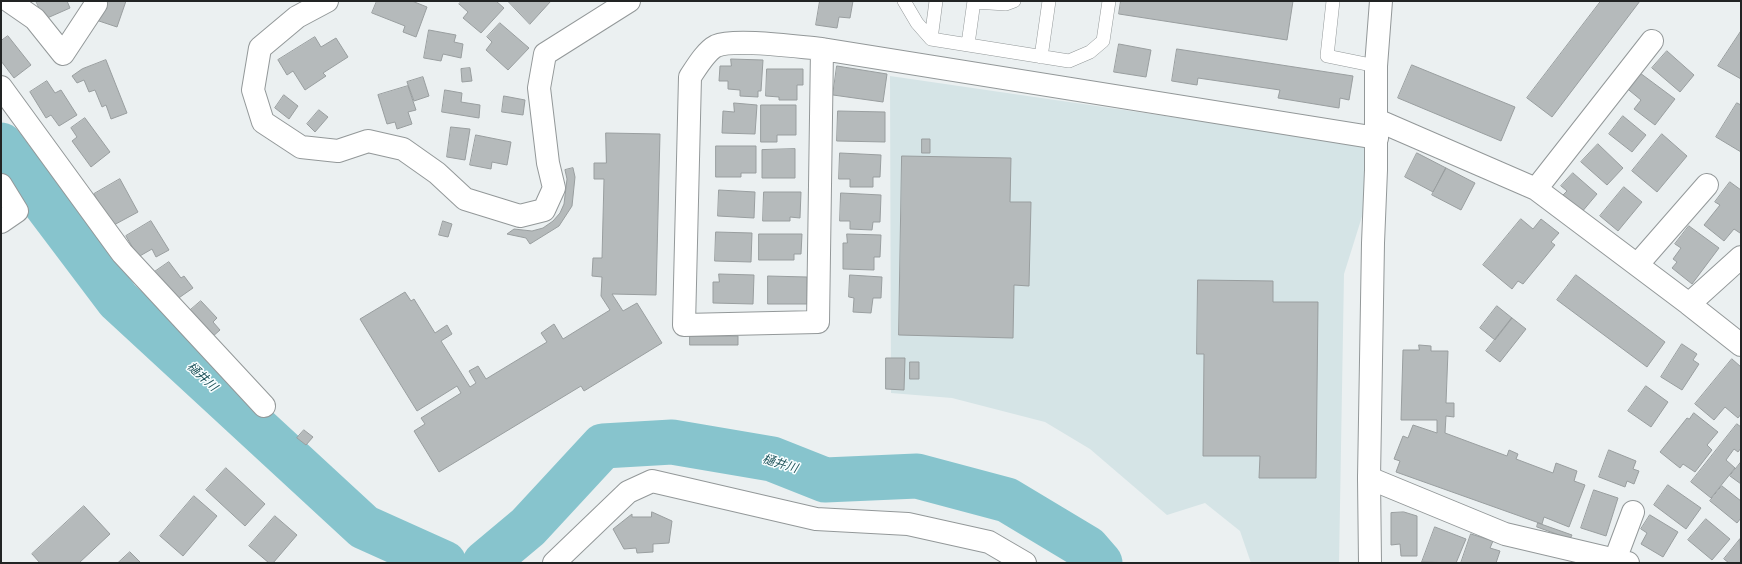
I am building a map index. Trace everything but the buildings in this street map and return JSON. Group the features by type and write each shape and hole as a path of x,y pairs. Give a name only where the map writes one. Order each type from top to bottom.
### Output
{"street":[{"path":"9,1 35,19 64,54 96,4 95,1"},
{"path":"327,1 297,17 260,48 253,90 263,122 300,147 338,151 368,141 403,149 437,173 465,199 520,216 544,210 554,188 548,163 539,88 544,54 629,1"},
{"path":"1370,563 1369,478 1373,243 1377,129 1376,66 1381,1"},
{"path":"1536,189 1652,41"},
{"path":"822,49 818,322 684,326 690,77 701,60 716,47 735,43 822,49 1377,129 1536,189 1741,345"},
{"path":"1,87 122,253 264,406"},
{"path":"1,185 17,211 1,222"},
{"path":"1637,265 1707,185"},
{"path":"1689,304 1741,257"},
{"path":"1369,478 1558,555 1624,562 1633,512"},
{"path":"554,563 628,492 652,481 816,520 908,524 989,542 1025,563"}],"lane":[{"path":"904,1 917,23 931,39 1069,62 1090,52 1103,41 1109,1"},
{"path":"931,39 936,1"},
{"path":"968,44 974,1 1006,4 1014,1"},
{"path":"1040,56 1049,1"},
{"path":"1333,1 1327,56 1376,66"}],"shaded area":[{"path":"890,76 1365,145 1365,207 1344,274 1339,563 1251,563 1240,531 1205,503 1167,515 1090,449 1045,422 952,398 891,393"}],"waterway":[{"name":"樋井川","path":"1,145 118,300 364,527 444,563"},
{"name":"樋井川","path":"485,563 528,527 603,446 672,442 772,459 825,480 917,476 1007,500 1087,548 1100,563"}]}
